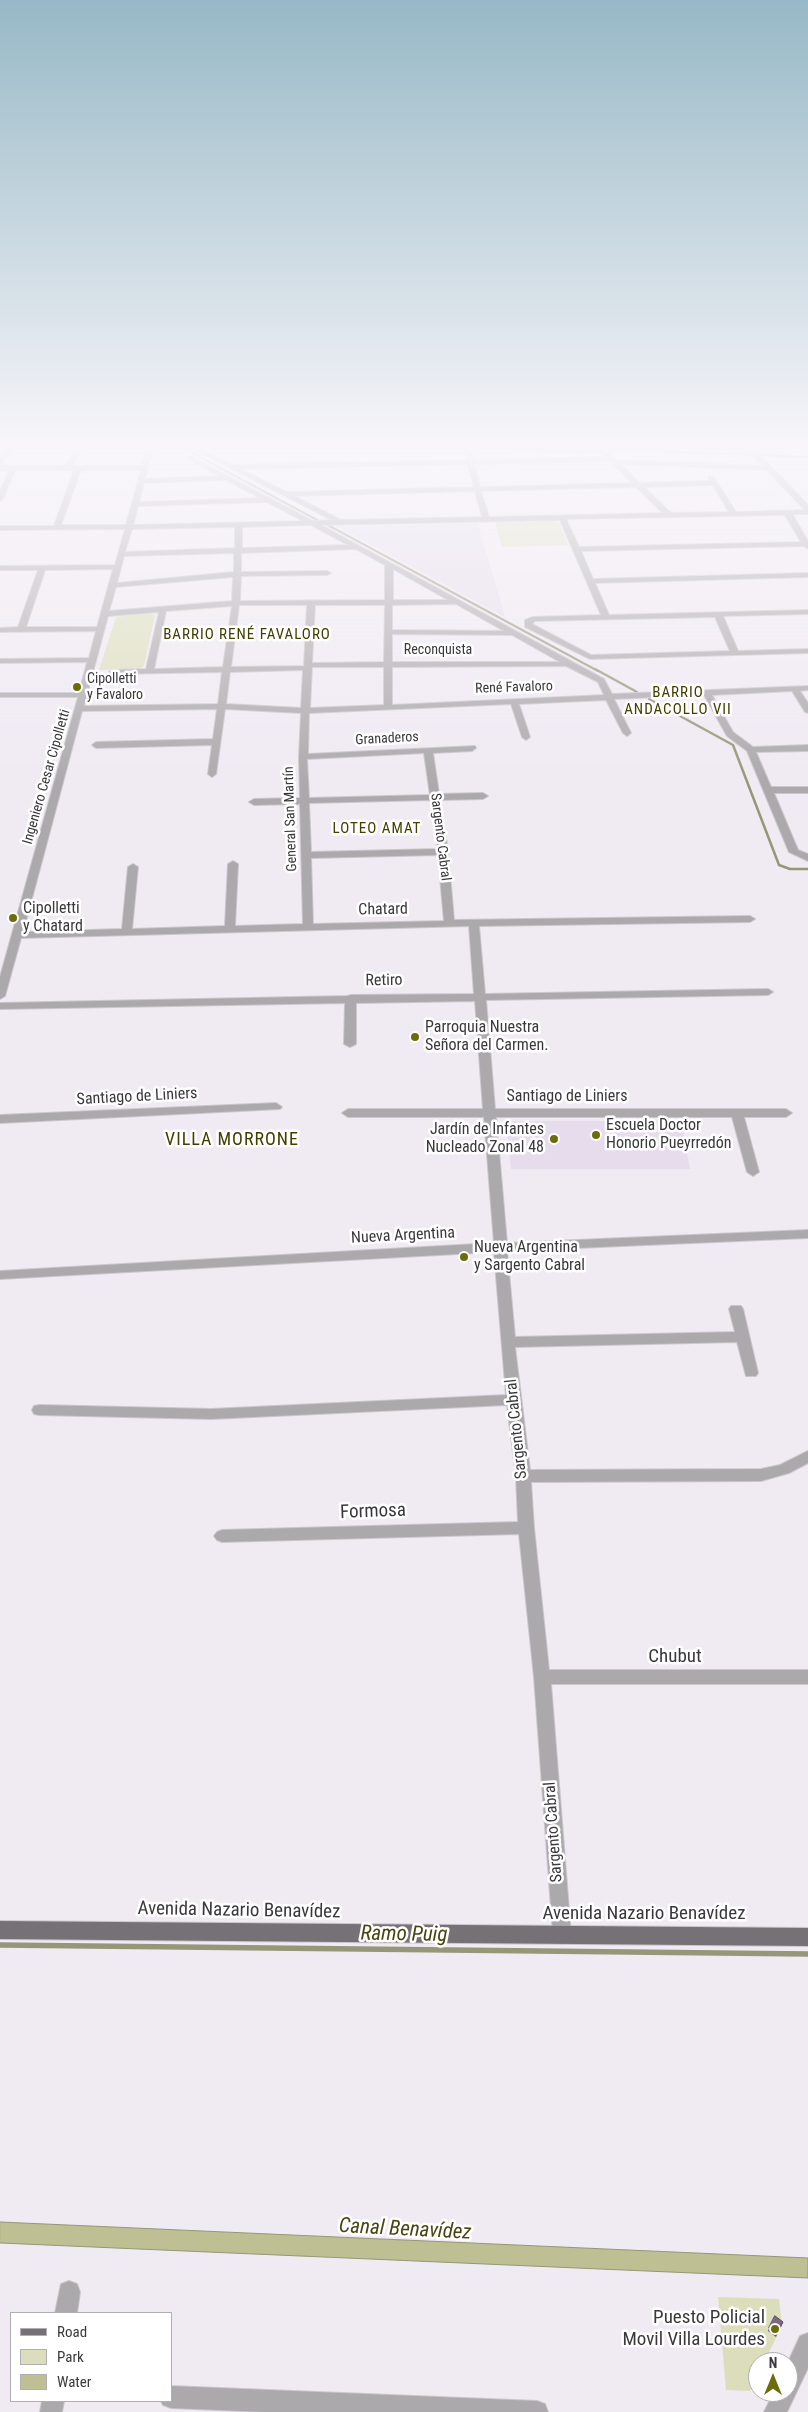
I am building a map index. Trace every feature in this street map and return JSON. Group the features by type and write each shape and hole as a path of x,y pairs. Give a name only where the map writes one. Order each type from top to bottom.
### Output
{"main road":[{"name":"Avenida Nazario Benavídez","path":"0,1930 808,1936"}],"street":[{"name":"Ingeniero Cesar Cipolletti","path":"0,996 120,562"},
{"path":"212,774 236,603 239,562"},
{"path":"384,562 601,681 627,733"},
{"path":"581,562 606,617"},
{"path":"388,708 389,564"},
{"path":"0,568 119,567"},
{"path":"21,630 42,568"},
{"path":"114,585 238,574 328,573"},
{"path":"590,582 808,575"},
{"name":"General San Martín","path":"308,927 303,757 311,602"},
{"path":"106,614 236,603 458,602"},
{"path":"149,672 163,609"},
{"path":"808,612 534,619 528,622 528,624 590,657 808,651"},
{"path":"718,614 736,653"},
{"path":"0,630 102,629"},
{"path":"388,632 511,632"},
{"path":"0,661 94,660"},
{"name":"Reconquista","path":"113,672 227,671 388,664 569,664"},
{"path":"794,688 808,710"},
{"name":"René Favaloro","path":"80,709 222,706 306,711 808,688"},
{"path":"707,693 726,729 751,750 794,852 808,858"},
{"path":"0,695 84,694"},
{"path":"514,702 526,737"},
{"path":"96,745 216,742"},
{"name":"Granaderos","path":"303,757 472,748"},
{"path":"751,750 808,748"},
{"name":"Sargento Cabral","path":"428,750 443,852 449,924"},
{"path":"768,790 808,790"},
{"path":"254,802 483,796"},
{"path":"306,855 443,852"},
{"path":"230,928 233,864"},
{"path":"127,934 133,867"},
{"name":"Chatard","path":"17,935 127,934 230,928 750,919"},
{"name":"Sargento Cabral","path":"474,923 502,1247 513,1400 523,1476 526,1528 542,1677 562,1935"},
{"name":"Retiro","path":"0,1006 351,998 768,992"},
{"path":"350,1044 351,998"},
{"name":"Santiago de Liniers","path":"0,1119 276,1107"},
{"name":"Santiago de Liniers","path":"348,1113 786,1113"},
{"path":"737,1113 753,1172"},
{"name":"Nueva Argentina","path":"0,1275 502,1247 808,1234"},
{"path":"736,1309 741,1337 752,1373"},
{"path":"509,1342 741,1337"},
{"path":"39,1410 211,1414 513,1400"},
{"path":"523,1476 761,1475 784,1469 808,1456"},
{"name":"Formosa","path":"222,1536 526,1528"},
{"name":"Chubut","path":"542,1677 808,1677"},
{"path":"66,2312 69,2292"},
{"path":"798,2366 808,2344"},
{"path":"172,2397 312,2408 535,2412"}],"shaded area":[{"path":"402,562 489,562 505,617"},
{"name":"Escuela Doctor Honorio Pueyrredón","path":"506,1121 681,1121 690,1169 511,1169"}],"green space":[{"path":"149,613 155,615 144,666 138,669 99,670 116,617"},
{"path":"718,2297 779,2299 782,2326 769,2352 748,2352 748,2391 726,2390"}],"water":[{"path":"0,2222 808,2258 808,2278 0,2243"}],"building":[{"name":"Puesto Policial Movil Villa Lourdes","path":"775,2316 783,2322 777,2334 769,2328"}],"waterway":[{"path":"395,562 598,671"},
{"path":"595,669 637,692"},
{"path":"649,699 733,745 779,865 790,869 808,869"},
{"name":"Ramo Puig","path":"0,1945 808,1954"}],"place":[{"name":"Cipolletti y Favaloro","path":"77,687"},
{"name":"Cipolletti y Chatard","path":"13,918"},
{"name":"Parroquia Nuestra Señora del Carmen.","path":"415,1037"},
{"name":"Escuela Doctor Honorio Pueyrredón","path":"596,1135"},
{"name":"Jardín de Infantes Nucleado Zonal 48","path":"554,1139"},
{"name":"Nueva Argentina y Sargento Cabral","path":"464,1257"},
{"name":"Puesto Policial Movil Villa Lourdes","path":"775,2329"}],"district":[{"name":"BARRIO RENÉ FAVALORO","path":"247,635"},
{"name":"BARRIO ANDACOLLO VII","path":"678,702"},
{"name":"LOTEO AMAT","path":"377,829"},
{"name":"VILLA MORRONE","path":"232,1140"}],"water label":[{"name":"Canal Benavídez","path":"405,2230"}]}
